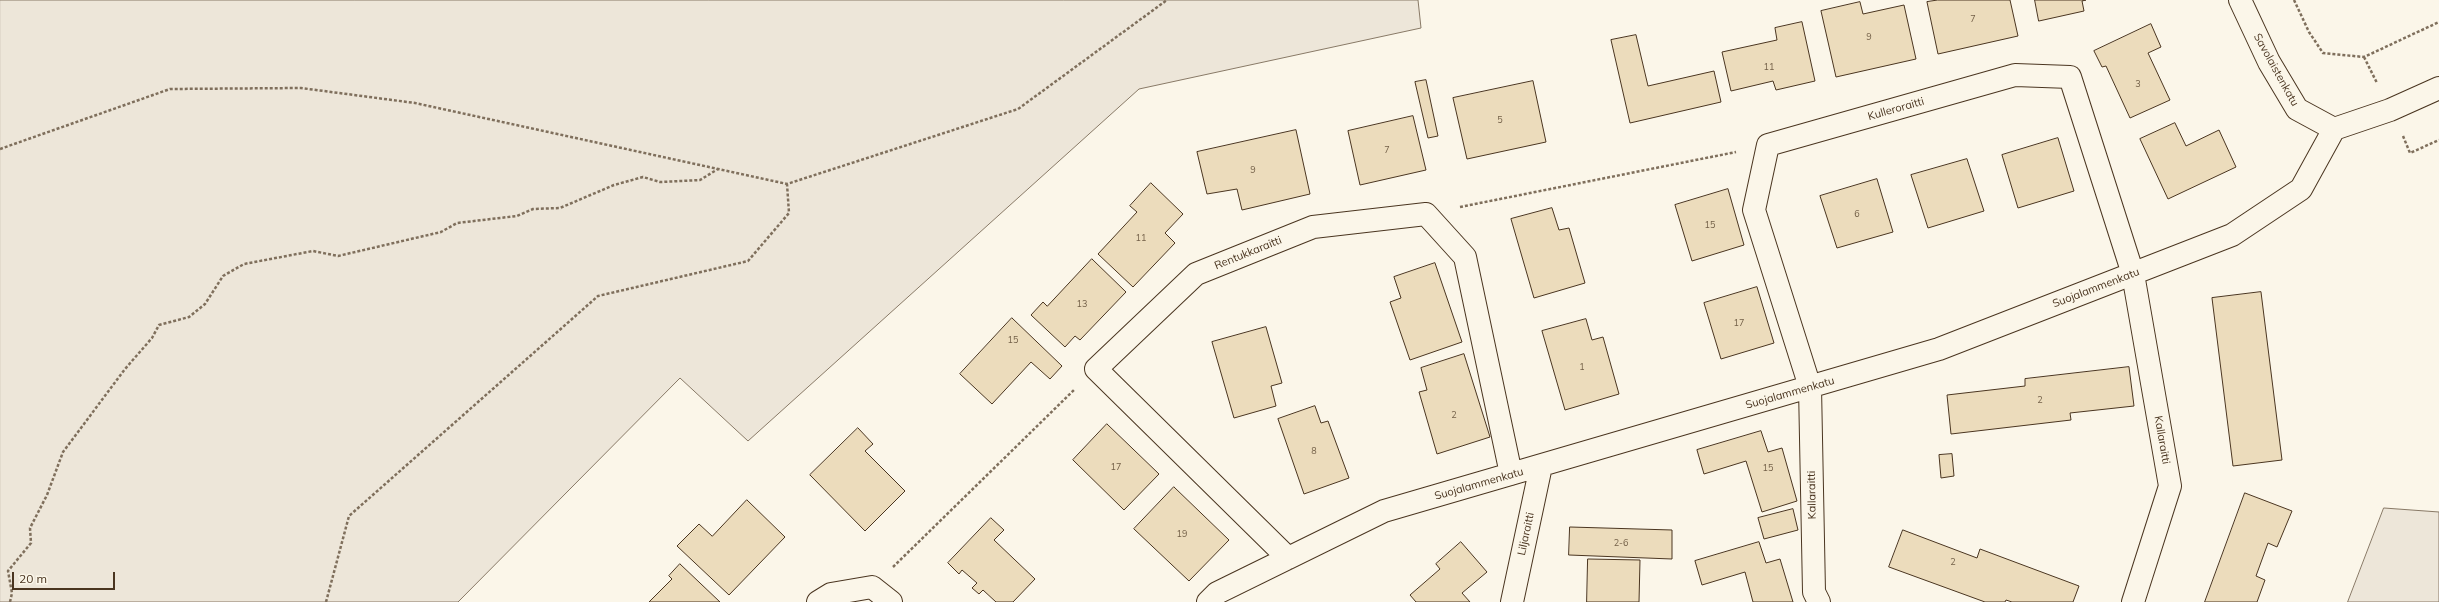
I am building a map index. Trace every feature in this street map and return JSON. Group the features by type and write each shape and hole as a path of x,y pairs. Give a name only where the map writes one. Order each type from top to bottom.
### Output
{"street":[{"name":"Savolaistenkatu","path":"2240,0 2269,62 2297,109 2334,129"},
{"name":"Kulleroraitti","path":"1768,145 2015,75 2070,77 2133,274"},
{"path":"2334,129 2390,110 2439,88"},
{"name":"Suojalammenkatu","path":"1208,602 1217,593 1384,511 1939,350 2232,234 2301,189 2334,129"},
{"path":"1768,145 1754,210 1810,387"},
{"path":"1426,214 1465,257 1511,474"},
{"name":"Rentukkaraitti","path":"1096,369 1196,274 1313,227 1426,214"},
{"name":"Kallaraitti","path":"2133,274 2170,486 2133,602"},
{"path":"1096,369 1288,558"},
{"name":"Kallaraitti","path":"1810,387 1814,592 1819,602"},
{"name":"Liljaraitti","path":"1512,602 1541,466"},
{"path":"818,602 830,594 872,587 891,602"}],"path":[{"path":"0,149 170,89 301,88 415,103 787,184 1018,109 1167,0"},
{"path":"2294,0 2309,32 2323,53 2364,57 2439,22"},
{"path":"1426,214 1768,145"},
{"path":"10,602 12,593 8,571 31,544 30,528 47,495 63,452 124,369 152,338 159,324 189,317 205,304 223,276 244,264 313,250 338,256 441,232 457,223 517,216 533,209 560,208 614,185 643,177 660,182 700,180 718,169"},
{"path":"326,602 349,516 598,296 748,262 789,212 787,184"},
{"path":"872,587 1096,369"}],"shaded area":[{"path":"0,0 1418,0 1421,28 1139,89 748,441 680,378 458,602 0,602"},
{"path":"2384,508 2439,512 2439,602 2348,602"}],"building":[{"path":"1938,0 2010,0 2018,36 1938,54 1927,2"},
{"path":"2035,0 2086,0 2082,1 2084,11 2039,21"},
{"path":"1860,2 1863,14 1904,5 1916,59 1836,77 1821,11"},
{"path":"1802,22 1815,81 1776,90 1773,81 1731,91 1722,52 1777,40 1775,28"},
{"path":"2151,24 2161,47 2148,53 2170,100 2130,118 2106,66 2102,67 2094,51"},
{"path":"1636,35 1648,86 1714,71 1721,102 1630,123 1611,40"},
{"path":"1426,80 1438,136 1428,138 1415,82"},
{"path":"1533,81 1546,142 1467,159 1453,98"},
{"path":"1413,116 1426,170 1360,185 1348,131"},
{"path":"2175,123 2186,146 2219,130 2236,167 2168,199 2140,139"},
{"path":"1296,130 1310,194 1242,210 1237,189 1207,194 1197,152"},
{"path":"2058,138 2074,191 2018,208 2002,155"},
{"path":"1967,159 1984,211 1928,228 1911,175"},
{"path":"1877,179 1893,232 1837,248 1820,196"},
{"path":"1151,183 1183,214 1165,233 1175,243 1133,287 1098,254 1137,212 1130,206"},
{"path":"1728,189 1744,245 1692,261 1675,205"},
{"path":"1552,208 1559,230 1569,228 1585,283 1534,298 1511,219"},
{"path":"1092,259 1126,292 1080,340 1075,336 1065,347 1031,315 1043,302 1047,306"},
{"path":"1435,263 1462,342 1410,360 1390,302 1401,298 1394,277"},
{"path":"1757,287 1774,343 1721,359 1704,303"},
{"path":"2261,292 2282,460 2233,466 2212,298"},
{"path":"1012,318 1062,366 1050,379 1031,362 992,404 960,374"},
{"path":"1586,319 1592,340 1603,337 1619,394 1565,410 1542,331"},
{"path":"1266,327 1282,383 1271,386 1276,406 1234,418 1212,342"},
{"path":"1464,354 1490,437 1437,454 1419,392 1427,390 1421,368"},
{"path":"2129,367 2134,406 2070,413 2071,420 1951,434 1947,395 2025,386 2025,379"},
{"path":"1315,406 1321,423 1328,421 1349,478 1304,494 1278,419"},
{"path":"1107,424 1159,474 1124,510 1073,460"},
{"path":"858,428 873,444 865,451 905,491 865,531 810,475"},
{"path":"1761,431 1768,452 1782,448 1797,501 1762,512 1746,461 1704,474 1697,450"},
{"path":"1952,454 1954,476 1941,478 1939,455"},
{"path":"1174,487 1229,540 1189,581 1134,529"},
{"path":"2245,493 2292,511 2277,547 2268,543 2256,576 2265,580 2257,602 2205,602"},
{"path":"747,500 785,537 729,595 677,546 699,524 712,536"},
{"path":"1793,509 1798,530 1764,539 1758,518"},
{"path":"991,518 1004,530 994,540 1035,579 1013,602 996,602 983,590 979,594 972,588 977,583 962,570 959,574 948,563"},
{"path":"1570,527 1672,530 1672,559 1569,555"},
{"path":"1903,530 1977,558 1980,549 2079,586 2073,602 2012,602 2006,600 2005,602 1985,602 1889,567"},
{"path":"1461,542 1487,572 1462,593 1470,602 1416,602 1410,595 1440,569 1436,564"},
{"path":"1759,542 1766,563 1780,559 1793,602 1753,602 1745,572 1702,585 1695,561"},
{"path":"1588,559 1640,560 1639,602 1587,602"},
{"path":"680,564 720,602 649,602 672,579 669,576"}]}
